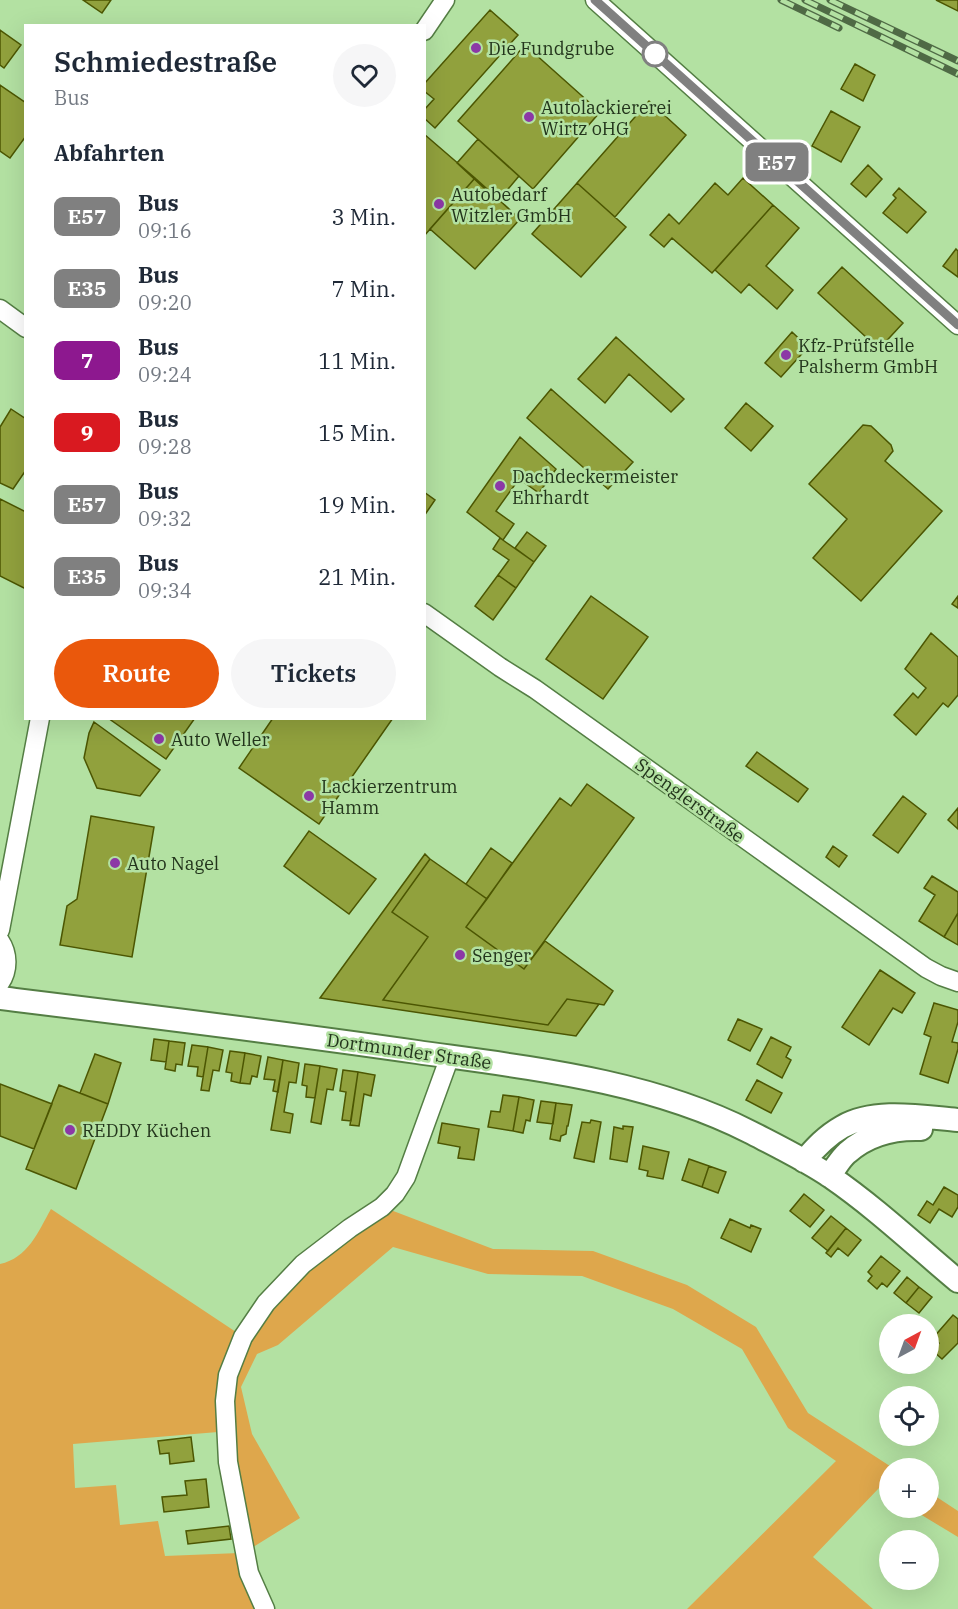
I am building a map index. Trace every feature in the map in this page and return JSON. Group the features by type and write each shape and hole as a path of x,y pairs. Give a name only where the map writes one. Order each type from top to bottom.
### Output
{"main road":[{"name":"Dortmunder Straße","path":"0,998 450,1056 585,1077 655,1095 748,1131 829,1176 860,1198 958,1281"},
{"path":"804,1161 825,1139 843,1126 860,1120 891,1115 958,1120"},
{"path":"829,1176 845,1155 863,1140 886,1132 914,1129 958,1132"}],"street":[{"path":"426,28 445,0"},
{"path":"595,0 958,325"},
{"path":"0,309 24,326"},
{"name":"Spenglerstraße","path":"426,614 535,689 926,968 958,982"},
{"path":"0,930 40,720"},
{"path":"0,941 6,950 6,963 0,983"},
{"path":"265,1609 249,1573 228,1462 225,1401 228,1375 234,1354 256,1316 303,1264 382,1207 395,1194 406,1177 450,1056"}],"shaded area":[{"path":"51,1209 236,1332 221,1367 216,1402 218,1432 73,1444 75,1488 116,1485 120,1525 158,1521 165,1556 239,1553 259,1609 0,1609 0,1264 10,1261 25,1250 37,1235"},
{"path":"388,1209 493,1249 593,1251 687,1285 756,1327 808,1413 879,1459 879,1488 813,1557 873,1609 687,1609 836,1461 788,1428 742,1349 673,1309 582,1276 488,1274 393,1247 278,1345 257,1354 241,1387 252,1434 300,1518 250,1549 233,1458 234,1369 265,1313 316,1265"},
{"path":"939,1499 958,1511 958,1537 927,1518 939,1518"}],"building":[{"path":"83,0 111,0 102,13"},
{"path":"936,0 958,0 958,11"},
{"path":"490,10 518,35 435,128 426,120 426,108 434,99 426,93 426,82"},
{"path":"0,30 21,45 4,68 0,65"},
{"name":"Autolackiererei Wirtz oHG","path":"525,45 600,112 533,189 458,121"},
{"path":"855,64 875,75 863,101 841,89"},
{"path":"0,85 24,102 24,139 10,158 0,151"},
{"path":"649,101 686,135 615,217 577,183"},
{"path":"831,111 860,127 841,162 812,146"},
{"name":"Autobedarf Witzler GmbH","path":"426,136 475,178 426,234"},
{"path":"478,139 519,176 498,201 457,163"},
{"path":"868,165 882,179 866,197 851,184"},
{"path":"475,178 520,219 475,269 430,229"},
{"path":"743,178 773,205 712,273 672,238 664,247 650,235 669,214 679,224 715,183 728,195"},
{"path":"577,183 626,227 581,277 532,234"},
{"path":"899,188 926,212 907,233 883,213 896,198 893,195"},
{"path":"773,205 799,228 766,266 793,290 777,309 749,284 741,293 715,270"},
{"path":"956,249 958,251 958,277 943,266"},
{"path":"842,267 903,323 879,349 818,293"},
{"name":"Kfz-Prüfstelle Palsherm GmbH","path":"792,332 808,347 781,377 765,363"},
{"path":"616,337 684,399 671,412 629,374 605,403 578,379"},
{"path":"551,389 633,462 608,489 527,418"},
{"path":"746,403 773,426 751,451 725,428"},
{"path":"11,409 24,418 24,473 13,489 0,483 0,427"},
{"path":"863,425 871,426 891,445 893,451 885,461 942,511 861,601 813,558 847,519 809,484"},
{"name":"Dachdeckermeister Ehrhardt","path":"520,437 556,469 539,493 519,479 496,511 514,524 503,540 467,512"},
{"path":"426,493 435,500 426,513"},
{"path":"0,499 24,511 24,588 0,576"},
{"path":"527,532 546,546 534,562 515,548"},
{"path":"500,538 534,562 516,588 498,575 509,560 493,549"},
{"path":"498,575 516,588 493,620 475,606"},
{"path":"591,596 648,637 603,699 546,659"},
{"path":"958,596 958,608 952,604"},
{"path":"931,633 958,657 958,695 948,707 943,703 916,735 894,715 913,693 918,698 926,688 905,669"},
{"name":"Auto Weller","path":"111,720 194,720 166,759"},
{"name":"Lackierzentrum Hamm","path":"272,720 392,720 319,824 239,768"},
{"path":"94,722 160,770 140,796 97,788 84,758 89,733"},
{"path":"757,752 808,789 798,802 746,766"},
{"path":"587,784 634,818 524,969 466,927 560,798 571,806"},
{"path":"903,796 926,814 898,853 873,835"},
{"path":"958,808 958,829 948,820"},
{"name":"Auto Nagel","path":"91,816 154,827 132,957 60,945 67,906 77,899"},
{"path":"309,831 376,879 349,914 284,866"},
{"path":"833,846 847,856 839,867 826,857"},
{"path":"491,848 512,863 487,899 466,884"},
{"path":"425,854 430,859 392,912 428,937 383,1000 548,1025 567,999 599,1004 576,1036 320,998"},
{"name":"Senger","path":"430,859 487,899 466,927 524,969 545,941 613,991 604,1005 567,999 548,1025 383,1000 428,937 392,912"},
{"path":"932,876 958,892 958,913 944,937 919,921 935,895 924,888"},
{"path":"958,913 958,945 944,937"},
{"path":"880,970 915,993 902,1013 893,1008 869,1045 842,1027"},
{"path":"934,1003 958,1010 958,1022 952,1042 958,1043 958,1049 948,1083 920,1074 931,1037 924,1034"},
{"path":"738,1019 762,1029 750,1051 728,1040"},
{"path":"771,1037 791,1047 786,1057 791,1060 782,1078 757,1064"},
{"path":"154,1039 169,1041 166,1062 151,1060"},
{"path":"169,1041 185,1043 182,1065 176,1064 175,1071 165,1069"},
{"path":"192,1045 208,1047 203,1077 197,1076 198,1067 188,1066"},
{"path":"208,1047 223,1050 219,1071 213,1070 209,1091 201,1090"},
{"path":"230,1051 245,1053 240,1083 231,1081 232,1073 226,1072"},
{"path":"245,1053 261,1056 257,1077 252,1076 250,1084 240,1083"},
{"path":"95,1054 121,1063 108,1104 80,1093"},
{"path":"268,1057 283,1060 278,1092 273,1091 275,1080 264,1079"},
{"path":"283,1060 299,1063 296,1083 289,1082 284,1112 293,1114 290,1133 271,1130"},
{"path":"305,1064 320,1066 315,1098 306,1097 307,1086 302,1085"},
{"path":"320,1066 337,1069 333,1090 327,1089 321,1124 311,1122"},
{"path":"343,1070 358,1072 351,1121 342,1120 346,1092 340,1091"},
{"path":"358,1072 375,1075 371,1096 364,1094 359,1126 350,1125"},
{"path":"757,1080 782,1093 771,1113 746,1100"},
{"path":"0,1084 52,1104 34,1149 0,1136"},
{"path":"59,1085 108,1104 76,1189 26,1169"},
{"path":"503,1095 519,1097 513,1131 488,1127 491,1111 500,1112"},
{"path":"519,1097 534,1100 530,1121 526,1120 523,1133 513,1131"},
{"path":"541,1101 556,1103 553,1124 537,1122"},
{"path":"556,1103 572,1105 566,1134 561,1136 560,1141 550,1139"},
{"path":"591,1120 601,1122 594,1162 574,1158 582,1122 590,1123"},
{"path":"442,1123 479,1129 474,1160 458,1158 460,1147 438,1143"},
{"path":"623,1126 633,1127 627,1162 610,1159 614,1127 623,1129"},
{"path":"643,1146 669,1152 663,1179 647,1176 648,1171 639,1169"},
{"path":"689,1159 709,1166 702,1187 682,1180"},
{"path":"709,1166 726,1172 718,1193 702,1187"},
{"path":"944,1187 958,1195 958,1207 952,1217 939,1209 930,1223 918,1215 927,1201 933,1205"},
{"path":"804,1194 824,1210 810,1227 790,1211"},
{"path":"831,1216 846,1228 828,1251 812,1238"},
{"path":"730,1219 750,1228 751,1225 761,1229 751,1252 721,1238"},
{"path":"846,1228 861,1240 848,1256 838,1248 831,1257 826,1253"},
{"path":"881,1256 900,1271 887,1287 882,1283 877,1289 868,1281 872,1276 868,1272"},
{"path":"907,1277 919,1287 906,1303 894,1293"},
{"path":"919,1287 932,1297 919,1313 906,1303"},
{"path":"953,1315 958,1319 958,1343 942,1359 939,1356 939,1331"},
{"path":"191,1437 194,1461 170,1464 169,1453 160,1454 158,1441"},
{"path":"206,1479 209,1507 164,1512 162,1497 187,1495 185,1481"},
{"path":"229,1526 231,1539 188,1544 186,1531"}],"railway":[{"path":"781,0 839,28"},
{"path":"805,0 958,74"},
{"path":"830,0 958,61"}],"bus line":[{"name":"E57","path":"595,0 958,325"}],"place":[{"name":"Die Fundgrube","path":"476,48"},
{"name":"Autolackiererei Wirtz oHG","path":"529,117"},
{"name":"Autobedarf Witzler GmbH","path":"439,204"},
{"name":"Kfz-Prüfstelle Palsherm GmbH","path":"786,355"},
{"name":"Dachdeckermeister Ehrhardt","path":"500,486"},
{"name":"Auto Weller","path":"159,739"},
{"name":"Lackierzentrum Hamm","path":"309,796"},
{"name":"Auto Nagel","path":"115,863"},
{"name":"Senger","path":"460,955"},
{"name":"REDDY Küchen","path":"70,1130"}]}
